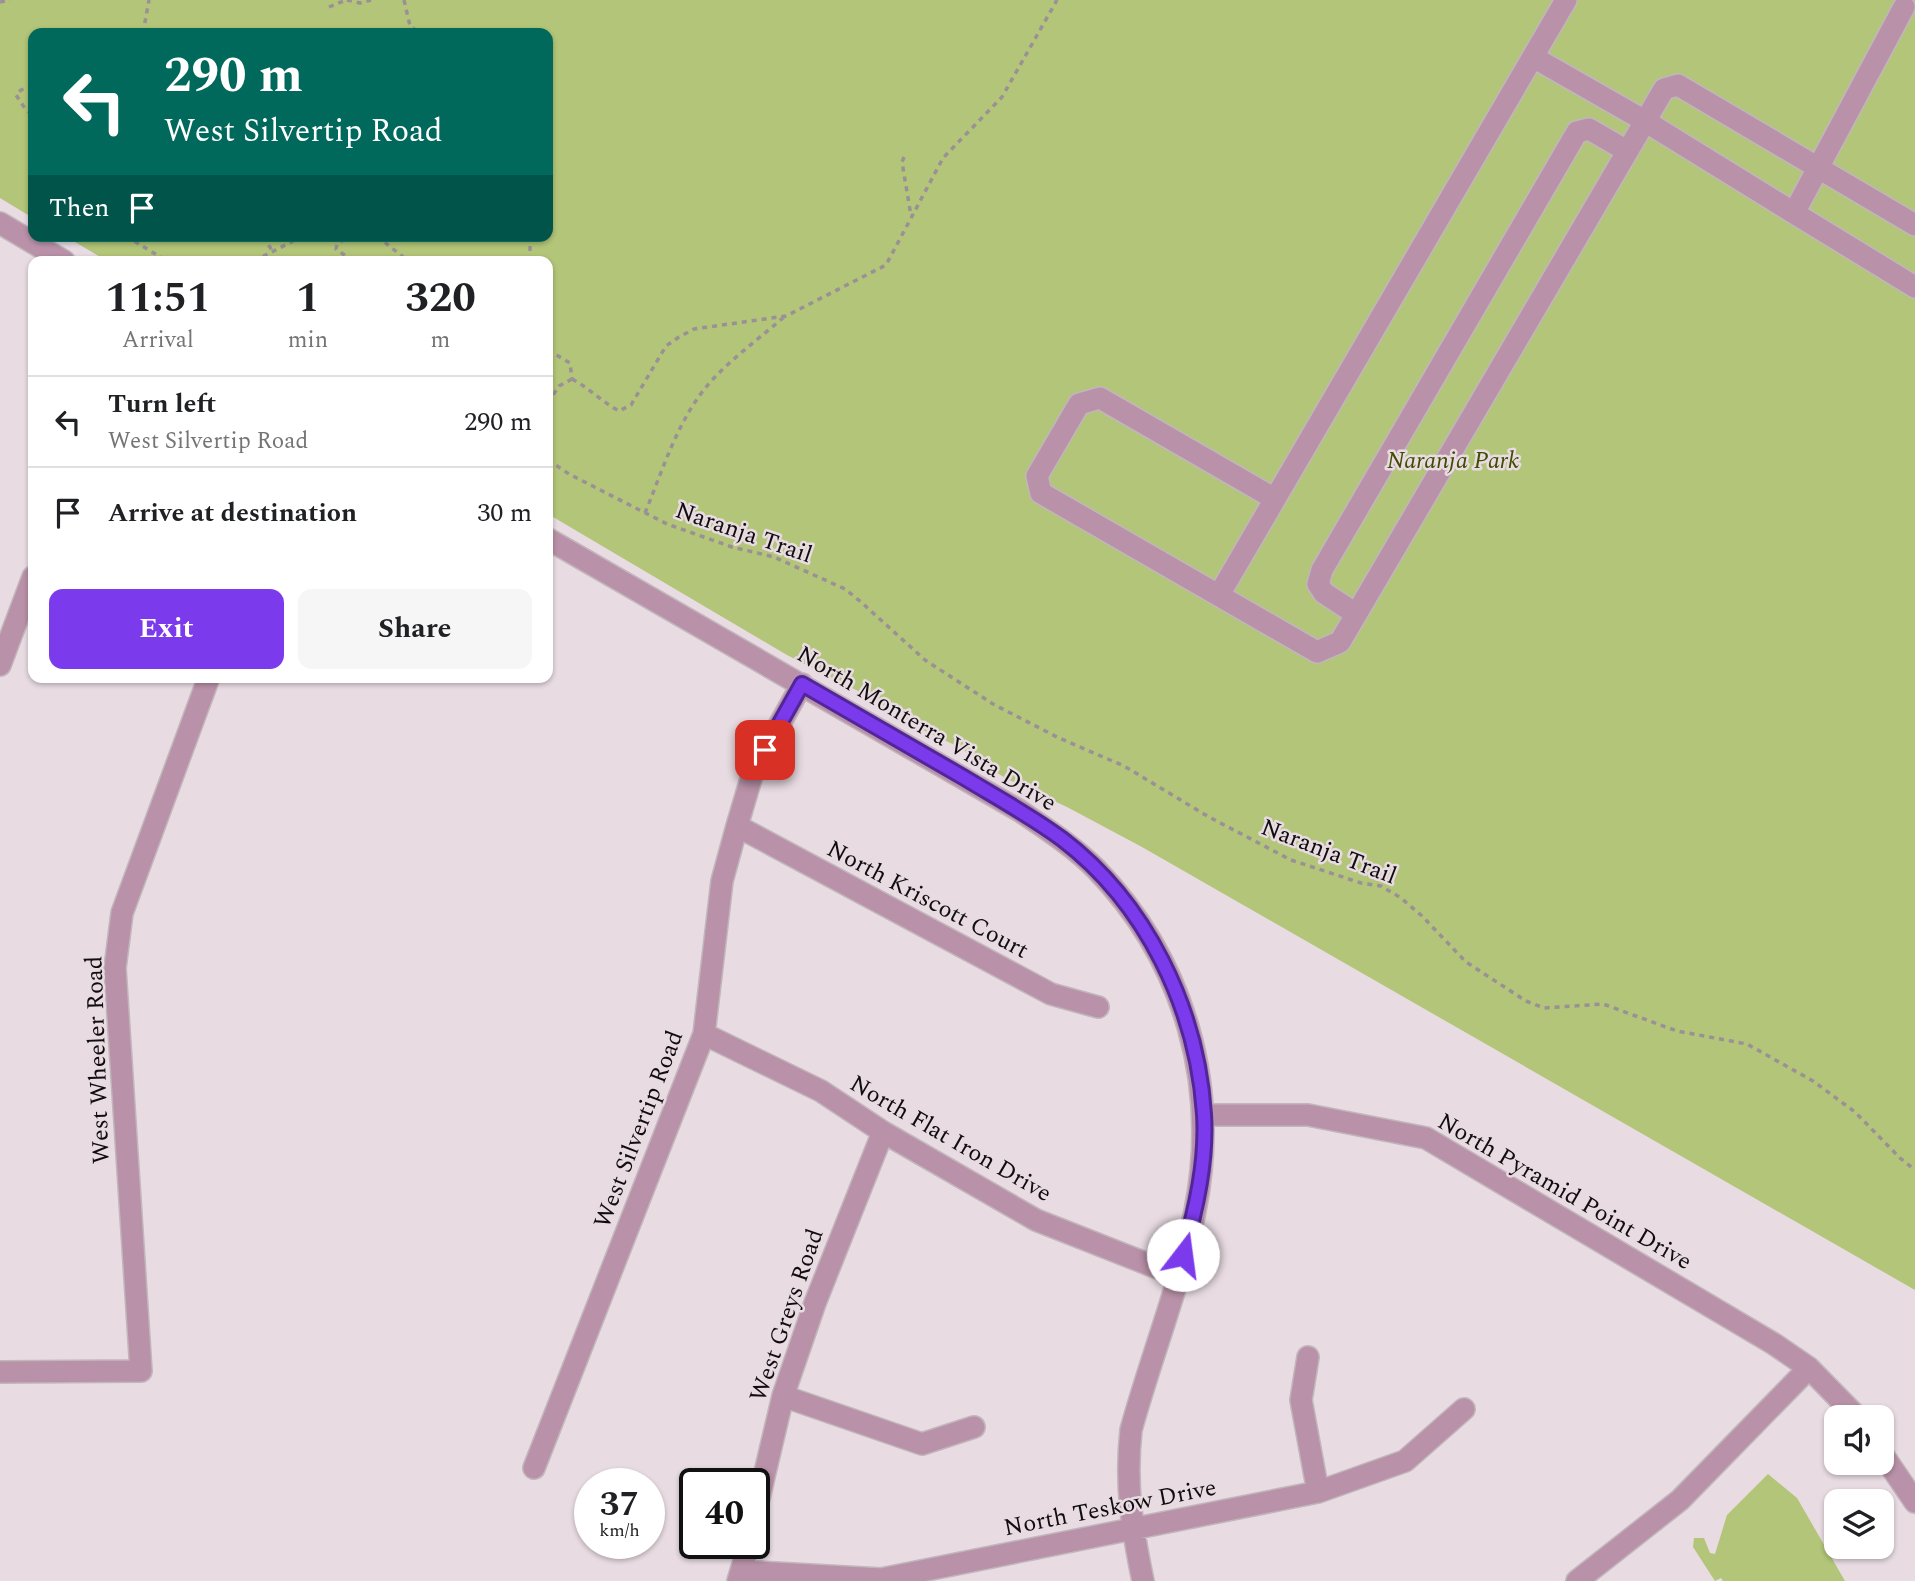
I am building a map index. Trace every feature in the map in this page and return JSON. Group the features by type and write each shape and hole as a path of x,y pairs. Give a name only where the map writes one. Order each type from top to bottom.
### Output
{"street":[{"path":"1219,596 1566,0"},
{"path":"1794,213 1904,7"},
{"path":"1533,57 1645,121 1915,287"},
{"path":"1275,499 1100,398 1079,404 1037,476 1041,493 1317,652 1340,642 1664,89 1678,85 1915,225"},
{"path":"1356,614 1324,593 1318,584 1322,570 1577,132 1589,129 1627,151"},
{"path":"0,223 28,240"},
{"path":"32,242 56,256"},
{"name":"North Monterra Vista Drive","path":"553,542 1020,811 1062,840 1095,868 1129,906 1172,980 1199,1071 1204,1115 1202,1170 1195,1213 1178,1276 1131,1430 1127,1467 1133,1530 1143,1581"},
{"path":"0,665 6,630 28,587"},
{"name":"West Wheeler Road","path":"0,1371 141,1371 115,968 122,913 207,683"},
{"name":"West Silvertip Road","path":"534,1468 704,1034 722,881 737,826 753,772 802,684"},
{"name":"North Kriscott Court","path":"737,826 1051,995 1098,1007"},
{"name":"North Flat Iron Drive","path":"704,1034 821,1091 883,1132 1036,1220 1178,1276"},
{"name":"North Pyramid Point Drive","path":"1204,1115 1308,1115 1426,1138 1774,1344 1809,1368 1845,1405"},
{"name":"West Greys Road","path":"766,1468 783,1396 815,1303 883,1132"},
{"path":"1308,1357 1301,1400 1318,1492"},
{"path":"1577,1581 1680,1500 1809,1368"},
{"path":"783,1396 922,1444 974,1427"},
{"name":"North Teskow Drive","path":"740,1576 881,1579 1318,1492 1405,1461 1464,1409"},
{"path":"1894,1471 1915,1502"},
{"path":"740,1576 745,1559"}],"path":[{"path":"0,2 10,0"},
{"path":"144,28 149,0"},
{"path":"329,7 346,0 360,3 371,0"},
{"path":"404,0 410,26 413,28"},
{"name":"Naranja Trail","path":"645,513 672,444 691,407 714,378 786,316 886,265 943,158 1002,97 1057,0"},
{"path":"28,88 16,95 28,111"},
{"path":"904,156 902,162 911,218"},
{"path":"138,242 159,256"},
{"path":"267,242 273,252"},
{"path":"265,256 292,242"},
{"path":"339,242 336,249 346,256"},
{"path":"383,242 402,256"},
{"name":"Naranja Trail","path":"553,353 570,363 572,379 619,411 631,405 666,346 679,337 694,329 786,316"},
{"path":"553,395 559,386 572,379"},
{"name":"Naranja Trail","path":"553,463 645,513 689,533 774,557 845,589 925,660 993,704 1056,737 1124,766 1209,817 1291,860 1361,883 1381,886 1401,898 1466,962 1526,1001 1544,1008 1603,1004 1677,1031 1747,1044 1813,1081 1855,1112 1915,1170"}],"green space":[{"name":"Naranja Park","path":"0,0 1915,0 1915,1290 1142,847 1005,778 959,747 923,730 870,697 787,655 553,517 553,256 99,256 75,242 553,242 553,28 28,28 28,215 0,198"},
{"path":"1768,1474 1797,1498 1824,1545 1824,1559 1832,1559 1845,1581 1723,1581 1721,1578 1715,1581 1693,1547 1694,1538 1704,1538 1710,1553 1715,1554 1727,1515"}],"route":[{"path":"765,750 802,684 1020,811 1062,840 1095,868 1129,906 1172,980 1199,1071 1204,1115 1202,1170 1195,1213 1183,1255"}]}
